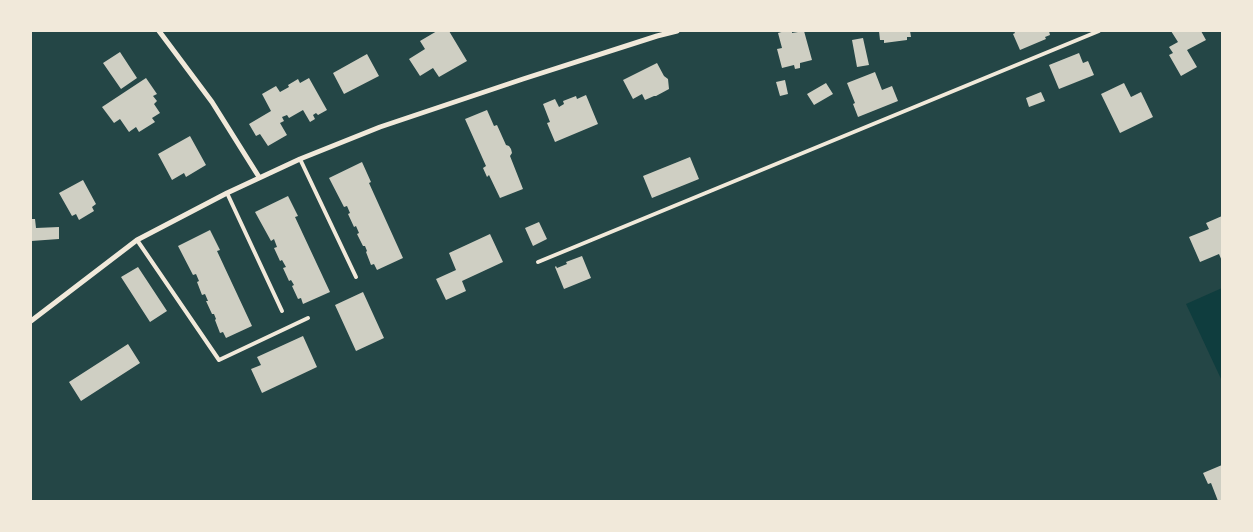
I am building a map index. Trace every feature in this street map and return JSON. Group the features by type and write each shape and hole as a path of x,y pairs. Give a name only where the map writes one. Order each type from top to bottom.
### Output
{"street":[{"path":"159,31 212,102 259,177"},
{"path":"31,321 137,240 259,177 380,127 523,79 678,31"}],"lane":[{"path":"538,262 1099,31"},
{"path":"300,159 356,277"},
{"path":"227,193 282,311"},
{"path":"137,240 219,360 308,318"}],"shaded area":[{"path":"31,31 1222,31 1222,288 1186,304 1222,381 1222,501 31,501"}],"building":[{"path":"437,31 449,31 467,61 439,77 433,68 420,76 409,59 425,49 420,41"},
{"path":"792,31 792,33 804,31 812,60 800,63 800,68 795,69 794,65 782,68 777,49 782,48 778,33"},
{"path":"879,31 910,31 911,37 907,37 907,40 884,43 884,40 880,40"},
{"path":"1014,31 1049,31 1050,35 1045,37 1046,39 1020,50 1013,34 1015,33"},
{"path":"1171,31 1201,31 1206,40 1187,50 1197,67 1181,76 1169,55 1173,53 1169,47 1178,42"},
{"path":"863,38 869,65 857,67 852,40"},
{"path":"120,52 137,78 121,89 103,63"},
{"path":"1079,53 1083,63 1088,61 1094,75 1059,89 1049,65"},
{"path":"367,54 379,76 344,94 333,73"},
{"path":"657,63 664,76 668,79 669,89 645,100 642,94 633,99 623,80"},
{"path":"875,72 882,90 892,86 898,101 858,117 847,83"},
{"path":"146,78 157,94 153,96 157,101 154,104 160,113 152,118 155,122 139,132 136,127 129,132 120,119 114,123 102,107"},
{"path":"309,78 327,110 318,115 316,113 313,115 315,119 310,122 303,110 289,118 287,115 282,117 284,121 280,123 287,135 268,146 260,134 256,136 249,124 271,111 262,94 276,86 280,92 298,79 300,83"},
{"path":"785,80 788,94 780,96 776,82"},
{"path":"826,83 833,94 814,105 807,94"},
{"path":"1124,83 1131,97 1141,92 1153,117 1120,133 1101,94"},
{"path":"1041,92 1045,101 1029,107 1026,98"},
{"path":"586,95 598,124 555,142 547,123 550,122 543,104 555,99 559,107 564,104 563,101 576,96 577,99"},
{"path":"487,110 494,126 497,125 506,145 511,149 512,153 510,156 523,189 500,198 489,175 487,177 483,168 486,166 465,119"},
{"path":"190,136 206,165 186,177 184,173 172,180 158,154"},
{"path":"690,157 699,179 652,198 643,176"},
{"path":"362,162 371,182 369,183 403,258 377,270 374,264 371,265 365,246 363,246 357,234 359,233 356,226 354,227 348,214 350,213 347,206 344,207 329,178"},
{"path":"83,180 96,204 92,207 94,211 79,220 76,214 72,216 59,193"},
{"path":"288,196 298,216 295,217 330,292 303,304 301,298 298,299 292,286 294,285 291,280 289,281 283,268 286,267 282,260 280,261 274,248 277,247 274,239 271,241 255,212"},
{"path":"1222,216 1222,261 1219,254 1200,262 1189,237 1209,229 1206,223"},
{"path":"31,219 35,219 36,228 59,227 59,239 31,241"},
{"path":"539,222 547,239 533,246 525,228"},
{"path":"210,230 220,250 217,251 252,326 226,338 223,332 220,333 214,314 212,314 206,301 208,301 205,294 202,295 196,274 193,275 178,246"},
{"path":"490,234 503,262 462,281 466,291 446,300 436,279 456,270 449,253"},
{"path":"582,256 591,278 564,289 555,267 567,264 566,262"},
{"path":"138,267 167,311 150,322 121,277"},
{"path":"363,292 384,338 356,351 335,305"},
{"path":"303,336 317,367 262,393 251,369 261,365 257,357"},
{"path":"128,344 140,363 81,401 69,382"},
{"path":"1222,465 1222,501 1218,501 1211,483 1208,484 1203,473"}]}
